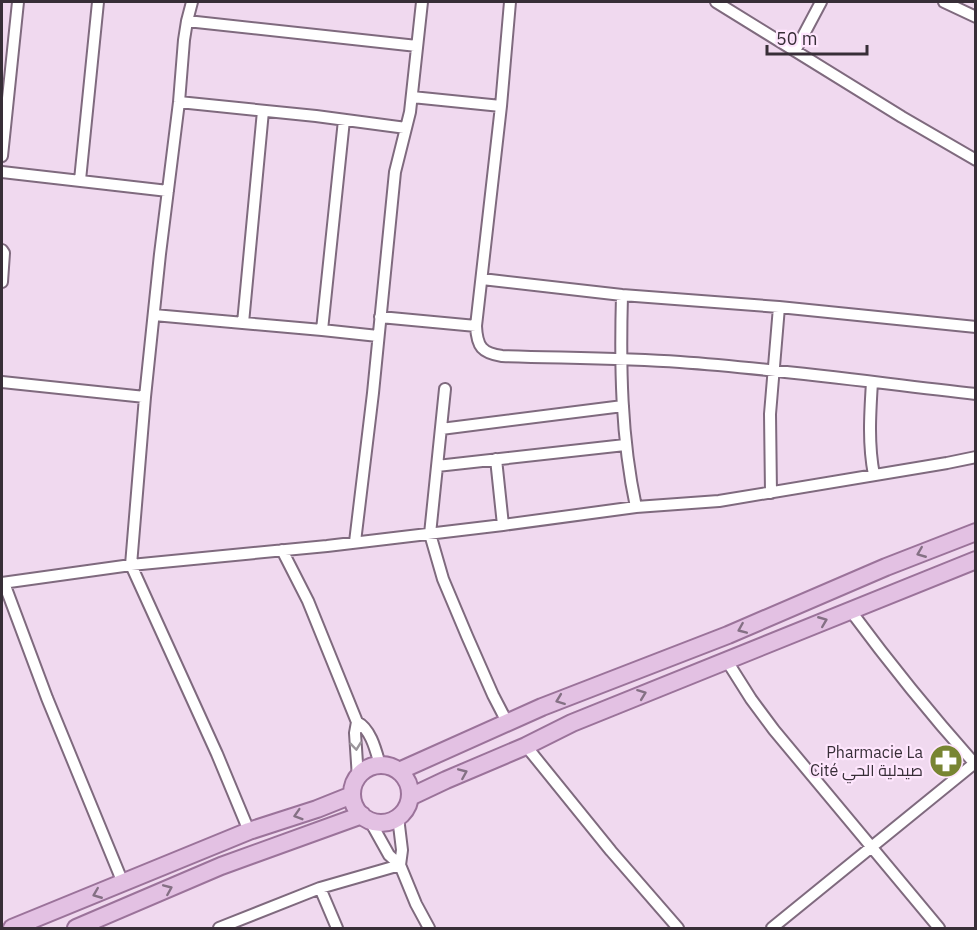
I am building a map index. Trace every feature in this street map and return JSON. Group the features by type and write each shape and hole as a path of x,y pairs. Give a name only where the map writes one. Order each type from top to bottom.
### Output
{"main road":[{"path":"399,771 552,703 728,635 886,567 975,532"},
{"path":"410,797 583,718 975,560"},
{"path":"380,765 399,771 407,780 410,788 408,805 404,812 385,823 366,818 355,806 352,795 358,777 371,767 380,765"},
{"path":"12,928 249,831 352,795"},
{"path":"76,928 221,866 366,818"}],"street":[{"path":"2,156 18,2"},
{"path":"80,180 98,2"},
{"path":"192,2 187,21 145,397 131,565 217,754 249,831"},
{"path":"355,542 372,404 395,172 412,97 422,2"},
{"path":"510,2 501,106 476,326 479,344 486,352 502,357 681,362 774,370 975,394"},
{"path":"717,2 975,160"},
{"path":"944,2 975,17"},
{"path":"795,51 818,3"},
{"path":"187,21 417,46"},
{"path":"412,97 501,106"},
{"path":"178,102 406,128"},
{"path":"243,323 263,111"},
{"path":"322,330 344,120"},
{"path":"2,172 168,191"},
{"path":"2,250 4,253 2,282"},
{"path":"482,279 622,295 779,307 975,327"},
{"path":"622,295 623,406 629,477 636,507"},
{"path":"771,493 770,424 779,307"},
{"path":"154,315 378,336"},
{"path":"380,317 476,326"},
{"path":"2,382 145,397"},
{"path":"872,382 869,434 874,475"},
{"path":"445,389 430,534 444,579 467,636 507,722"},
{"path":"441,429 623,406"},
{"path":"437,466 626,445"},
{"path":"123,884 3,583 131,565 430,534 636,507 719,501 947,464 975,457"},
{"path":"496,459 502,525"},
{"path":"282,550 308,602 357,722 364,727 372,740 380,765"},
{"path":"772,928 975,763 901,678 850,610"},
{"path":"727,661 751,699 774,729 939,928"},
{"path":"357,722 355,733 358,777"},
{"path":"526,746 678,928"},
{"path":"398,817 402,850 400,865"},
{"path":"366,818 389,855 400,865 429,928"},
{"path":"219,928 247,923 320,888 400,865"},
{"path":"320,888 337,928"}],"place":[{"name":"Pharmacie La Cité صيدلية الحي","path":"946,761"}]}
